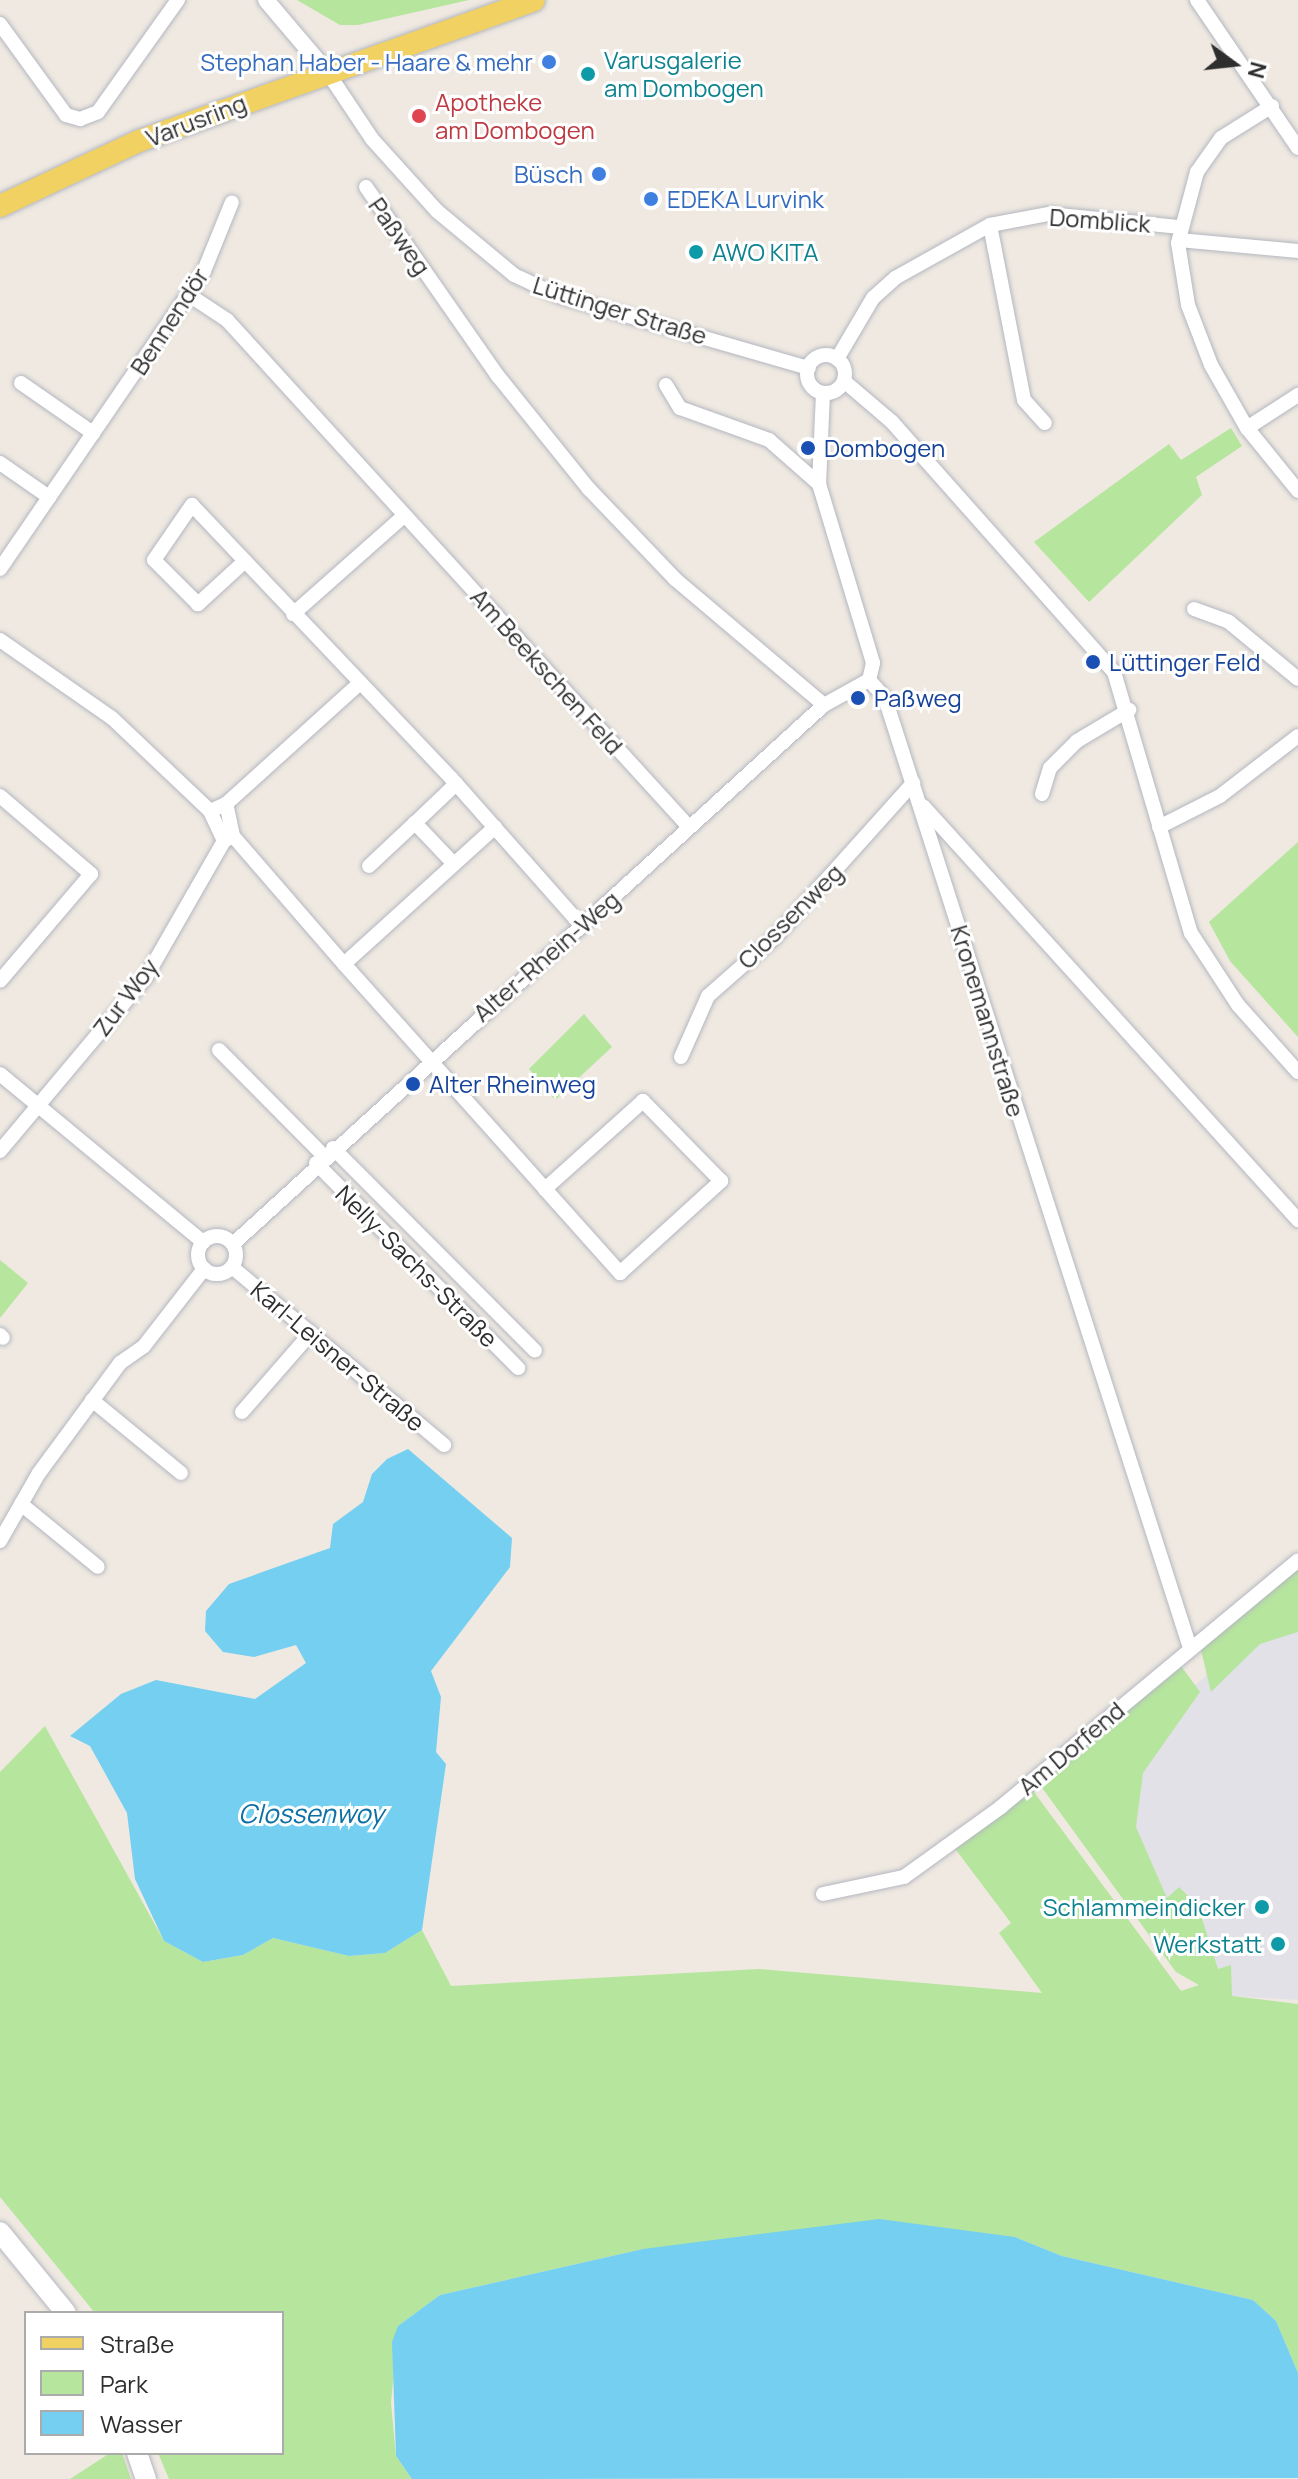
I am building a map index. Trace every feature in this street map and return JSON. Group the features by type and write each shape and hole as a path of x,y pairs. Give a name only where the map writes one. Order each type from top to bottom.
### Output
{"main road":[{"name":"Varusring","path":"0,206 139,141 534,0"},
{"path":"0,2232 64,2311"},
{"path":"138,2455 146,2479"}],"street":[{"path":"0,24 66,115 80,119 98,112 178,0"},
{"name":"Lüttinger Straße","path":"266,0 328,73 372,139 437,211 514,275 559,296 809,368"},
{"path":"1197,0 1298,148"},
{"path":"1272,106 1221,138 1197,172 1179,234 1197,336 1247,428 1298,491"},
{"name":"Paßweg","path":"366,187 498,376 616,519 675,579 824,705"},
{"name":"Bennendör","path":"0,569 189,295 232,202"},
{"name":"Domblick","path":"837,359 873,298 895,278 990,225 1049,214 1298,251"},
{"path":"990,225 1024,400 1045,423"},
{"name":"Am Beekschen Feld","path":"189,295 227,320 689,827"},
{"path":"844,381 823,393 813,388 809,368 825,355 837,359 844,381 892,422 1114,672 1129,710 1174,887 1212,970 1298,1072"},
{"path":"21,383 93,433"},
{"path":"666,385 680,408 758,433 819,484"},
{"name":"Kronemannstraße","path":"823,393 819,484 873,663 869,680 885,698 920,803 1190,1648"},
{"path":"1247,428 1298,395"},
{"path":"0,463 49,497"},
{"path":"245,561 198,604 154,560 192,505 245,561 359,684 456,784 582,926"},
{"path":"293,614 405,515"},
{"path":"1194,609 1229,622 1298,679"},
{"path":"0,640 112,718 210,811 228,838 620,1273 721,1181 656,1107 643,1101 545,1189"},
{"name":"Alter-Rhein-Weg","path":"233,1244 429,1058 582,926 824,705 869,680"},
{"path":"210,811 226,804 359,684"},
{"path":"1042,794 1050,768 1077,741 1129,710"},
{"path":"1159,827 1220,796 1298,736"},
{"name":"Clossenweg","path":"681,1057 708,996 775,937 913,783"},
{"path":"369,866 456,784"},
{"path":"0,796 91,874 0,981"},
{"path":"920,803 1298,1220"},
{"path":"226,804 228,838"},
{"path":"415,823 454,864"},
{"path":"344,964 495,827"},
{"name":"Zur Woy","path":"0,1151 146,977 228,838"},
{"path":"219,1050 324,1156"},
{"path":"0,1074 203,1242 204,1269 92,1400 21,1504 0,1541"},
{"name":"Nelly-Sachs-Straße","path":"324,1156 535,1351"},
{"name":"Nelly-Sachs-Straße","path":"324,1156 518,1368"},
{"path":"203,1242 218,1236 233,1244 232,1267 222,1274 204,1269"},
{"name":"Karl-Leisner-Straße","path":"232,1267 444,1445"},
{"path":"242,1412 311,1333"},
{"path":"92,1400 181,1473"},
{"path":"21,1504 98,1567"},
{"name":"Am Dorfend","path":"823,1894 904,1877 1001,1807 1298,1560"}],"shaded area":[{"path":"1298,1564 1298,2000 1217,1995 1176,1972 1043,1789 1202,1680"}],"green space":[{"path":"297,0 469,0 358,25 340,25"},
{"path":"1231,428 1242,446 1196,477 1202,495 1089,602 1034,542 1169,444 1181,460"},
{"path":"1298,842 1298,1037 1230,961 1209,922"},
{"path":"584,1014 612,1047 555,1100 529,1069"},
{"path":"0,1260 28,1283 0,1318"},
{"path":"1298,1564 1298,1632 1260,1644 1211,1692 1200,1646"},
{"path":"1179,1663 1200,1692 1143,1773 1136,1827 1167,1898 1179,1887 1198,1906 1218,1969 1231,1965 1232,1996 1298,2004 1298,2373 1276,2321 1253,2300 1062,2256 1015,2237 643,2249 440,2295 398,2326 391,2403 396,2456 412,2479 169,2479 159,2455 284,2455 284,2311 93,2311 0,2197 0,1772 45,1726 164,1941 203,1962 243,1955 273,1938 349,1956 385,1953 422,1930 451,1986 759,1969 1042,1993 999,1933 1011,1923 953,1846 1031,1788 1181,1991 1199,1985 1176,1972 1043,1789 1044,1777"},
{"path":"107,2455 123,2455 131,2479 70,2479"}],"water":[{"name":"Clossenwoy","path":"408,1449 512,1538 510,1567 431,1671 441,1697 436,1752 446,1764 422,1930 385,1953 349,1956 273,1938 243,1955 203,1962 164,1941 135,1879 127,1813 90,1746 70,1736 121,1694 156,1680 255,1699 306,1663 296,1645 254,1657 223,1652 205,1631 206,1611 229,1584 330,1548 333,1524 363,1502 372,1474 387,1459"},
{"path":"879,2219 1015,2237 1062,2256 1253,2300 1276,2321 1298,2373 1298,2478 412,2479 396,2456 392,2342 398,2326 440,2295 643,2249"}],"place":[{"name":"Stephan Haber - Haare & mehr","path":"549,62"},
{"name":"Varusgalerie am Dombogen","path":"588,74"},
{"name":"Apotheke am Dombogen","path":"419,116"},
{"name":"Büsch","path":"599,174"},
{"name":"EDEKA Lurvink","path":"651,199"},
{"name":"AWO KITA","path":"696,252"},
{"name":"Dombogen","path":"808,448"},
{"name":"Lüttinger Feld","path":"1093,662"},
{"name":"Paßweg","path":"858,698"},
{"name":"Alter Rheinweg","path":"413,1084"},
{"name":"Schlammeindicker","path":"1262,1907"},
{"name":"Werkstatt","path":"1278,1944"}]}
